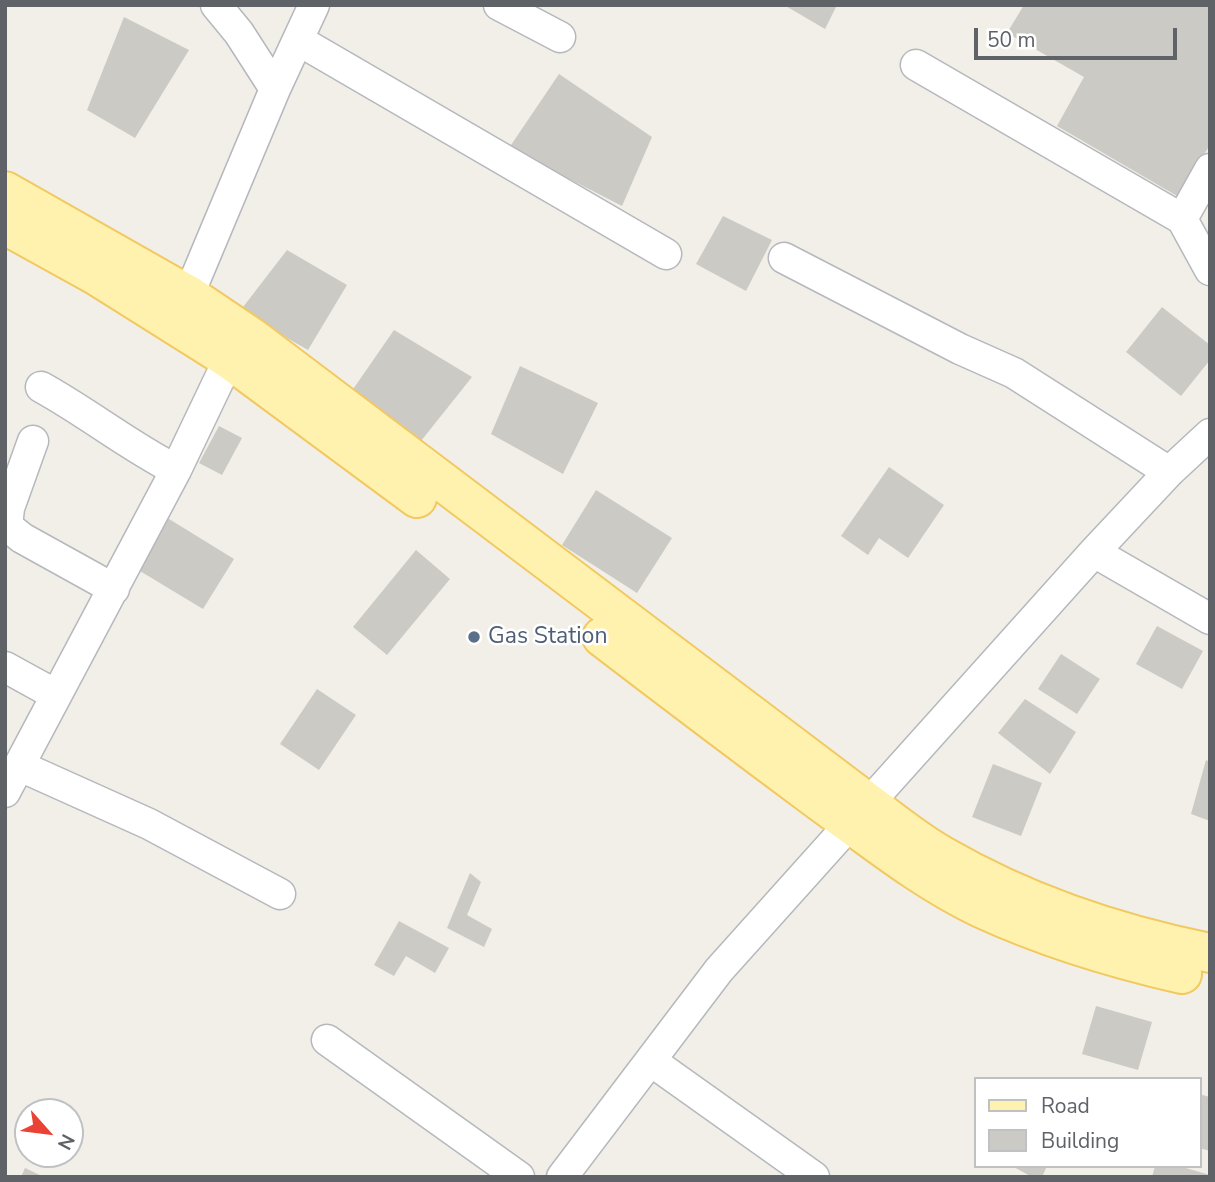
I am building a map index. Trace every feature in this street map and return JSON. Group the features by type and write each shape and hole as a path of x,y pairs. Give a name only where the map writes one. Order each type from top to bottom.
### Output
{"main road":[{"path":"5,191 183,310 229,359 388,459"},
{"path":"5,225 183,310 251,337 388,459 858,813 930,879 979,907 1107,957 1210,980"},
{"path":"858,813 1055,910 1155,942 1210,953"}],"street":[{"path":"216,5 239,33 275,89"},
{"path":"183,310 275,89 314,5"},
{"path":"499,5 560,37"},
{"path":"298,40 666,254"},
{"path":"916,65 1182,219 1210,270"},
{"path":"1182,219 1210,169"},
{"path":"784,258 960,349 1014,373 1169,472"},
{"path":"5,792 176,470 229,359"},
{"path":"41,387 176,470"},
{"path":"562,1177 719,970 1094,552 1169,472 1210,434"},
{"path":"33,441 9,508 7,526 22,538 114,589"},
{"path":"1094,552 1210,619"},
{"path":"5,667 56,695"},
{"path":"20,766 149,824 280,894"},
{"path":"327,1040 519,1177"},
{"path":"650,1061 814,1177"}],"building":[{"path":"784,5 837,5 825,29"},
{"path":"1024,5 1210,5 1210,145 1177,196 1057,126 1084,77 1007,33"},
{"path":"124,17 189,50 135,138 87,110"},
{"path":"559,74 652,137 622,206 509,148"},
{"path":"723,216 772,240 746,291 696,264"},
{"path":"287,250 347,285 308,350 240,311"},
{"path":"1162,307 1210,345 1210,360 1181,396 1126,352"},
{"path":"394,330 472,377 421,441 349,395"},
{"path":"520,366 598,403 563,474 491,434"},
{"path":"219,426 242,438 222,475 199,463"},
{"path":"889,467 944,505 908,558 879,538 868,555 841,536"},
{"path":"596,490 672,538 637,593 562,545"},
{"path":"161,514 234,559 203,609 130,565"},
{"path":"416,550 450,579 387,655 353,627"},
{"path":"1157,626 1203,651 1182,689 1136,664"},
{"path":"1061,654 1100,679 1077,714 1038,689"},
{"path":"317,689 356,715 319,770 280,744"},
{"path":"1025,699 1076,732 1050,774 998,733"},
{"path":"1206,760 1210,762 1210,821 1191,814"},
{"path":"993,764 1042,783 1021,836 972,817"},
{"path":"470,873 481,882 467,915 492,929 484,947 447,928"},
{"path":"399,921 449,948 435,973 406,956 394,976 374,965"},
{"path":"1096,1006 1152,1022 1138,1070 1082,1054"},
{"path":"1201,1095 1210,1097 1210,1151 1201,1149"},
{"path":"25,1168 44,1177 21,1177"},
{"path":"1016,1168 1046,1168 1042,1177 1032,1177"},
{"path":"1154,1168 1186,1168 1210,1175 1152,1177"}],"place":[{"name":"Gas Station","path":"474,637"}]}
